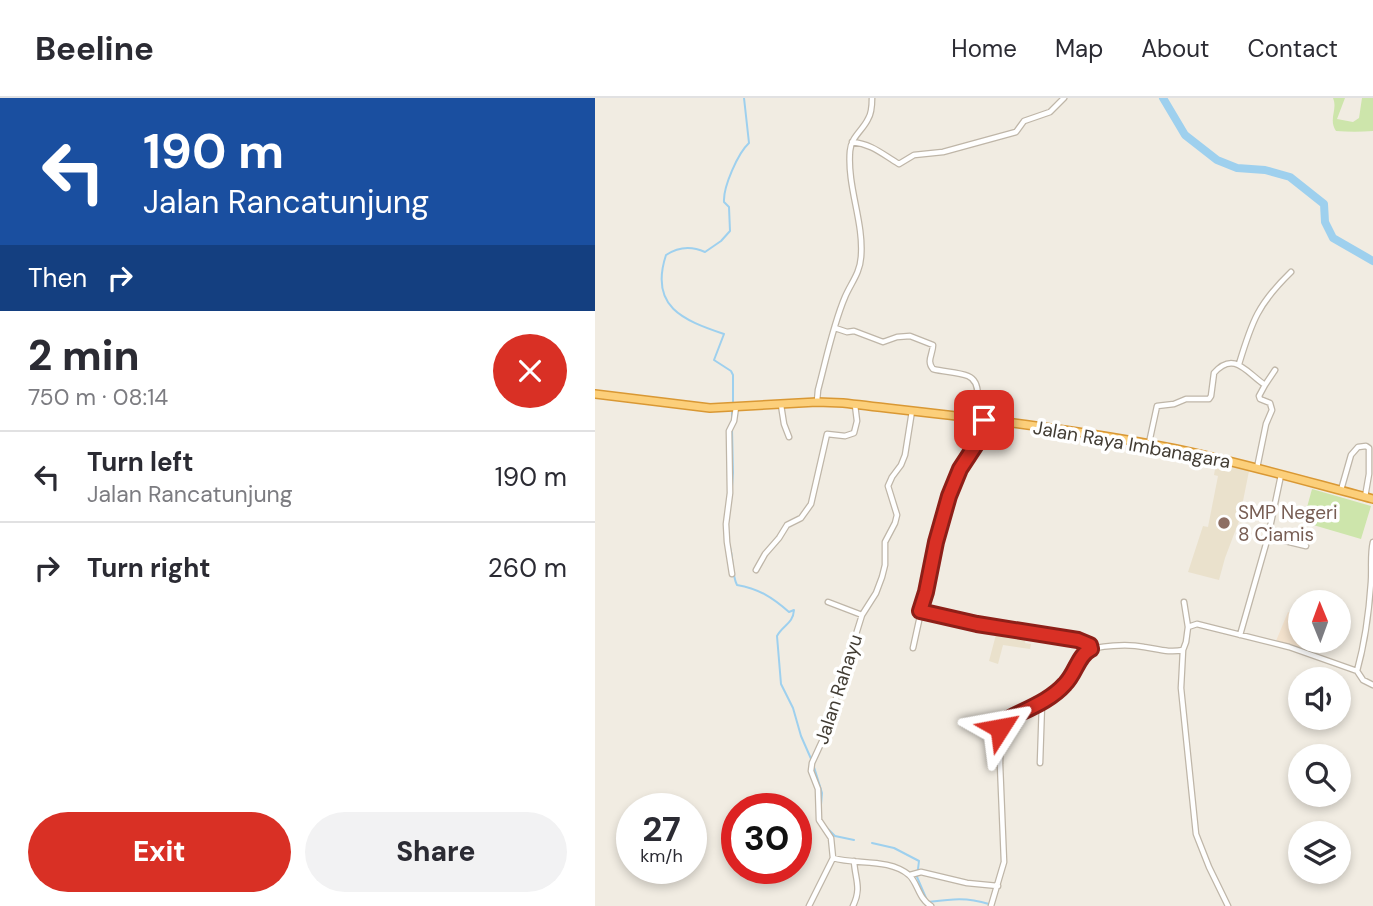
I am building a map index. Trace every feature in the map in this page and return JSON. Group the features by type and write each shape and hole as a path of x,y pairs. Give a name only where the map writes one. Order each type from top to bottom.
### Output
{"highway":[{"name":"Jalan Raya Imbanagara","path":"595,394 710,408 817,402 1045,427 1149,444 1257,468 1369,498"}],"street":[{"path":"817,402 835,328 845,297 860,267 861,231 850,150 852,142 868,120 872,98"},
{"path":"852,142 872,146 898,164 916,154 943,152 1016,132 1024,121 1053,110 1064,98"},
{"path":"1239,364 1255,318 1272,291 1291,272"},
{"path":"835,328 855,331 883,342 910,336 932,344 930,363 933,369 969,376 974,382 978,394 974,419"},
{"path":"1149,444 1157,406 1187,399 1209,399 1214,373 1228,363 1239,364 1265,385"},
{"path":"1257,468 1266,424 1272,410 1270,403 1259,396 1275,370"},
{"path":"781,404 789,437"},
{"path":"757,570 765,554 787,525 801,518 811,504 827,434 845,436 854,433 857,421 856,405"},
{"path":"732,573 726,523 730,493 733,407"},
{"name":"Jalan Rahayu","path":"833,858 831,838 819,820 818,789 811,771 812,762 824,737 862,615 882,577 885,542 896,519 888,486 891,477 903,462 912,411"},
{"path":"913,648 936,542 951,488 977,443 984,420"},
{"path":"1341,491 1351,455 1357,447 1366,446 1369,448 1369,498"},
{"path":"1240,635 1268,537 1281,475"},
{"path":"1268,537 1306,546"},
{"path":"1357,671 1369,610 1373,542"},
{"path":"828,601 862,615"},
{"path":"1184,601 1188,627 1183,650 1181,694 1196,834 1229,906"},
{"path":"920,611 977,624 1078,640 1090,645 1091,649"},
{"path":"1188,627 1192,624 1201,625 1289,647 1357,671 1363,680 1373,685"},
{"path":"991,904 1003,869 1004,854 1001,725 1056,693 1065,685 1084,652 1091,649 1136,646 1169,652 1183,650"},
{"path":"1040,763 1042,702"},
{"path":"809,906 833,858 879,864 909,876 921,897 931,906"},
{"path":"853,906 859,882 855,876 854,861"},
{"path":"909,876 918,873 997,886"}],"shaded area":[{"name":"SMP Negeri 8 Ciamis","path":"1216,463 1249,471 1239,521 1219,580 1188,572 1203,526 1208,527 1218,476 1214,475"},
{"path":"1288,612 1288,644 1276,641"},
{"path":"998,627 1027,632 1025,643 1031,644 1030,649 1003,645 998,664 989,661"}],"green space":[{"path":"1333,98 1345,98 1337,119 1353,122 1359,118 1362,98 1373,98 1373,131 1336,131 1333,122"},
{"path":"1312,489 1371,506 1361,539 1303,522"}],"waterway":[{"path":"733,403 733,375 714,360 724,334 695,323 673,309 662,287 662,273 666,255 685,248 705,252 730,231 729,207 724,202 724,196 736,162 749,143 744,98"},
{"path":"1163,98 1185,135 1217,160 1237,168 1265,170 1290,177 1324,204 1325,222 1333,238 1373,261"},
{"path":"732,408 732,420"},
{"path":"731,500 732,429"},
{"path":"729,544 737,585 765,594 789,612 794,610 792,618 777,636 781,684 793,708 812,761"},
{"path":"814,767 822,793 821,805"},
{"path":"826,827 835,836 854,840"},
{"path":"872,843 894,848 919,861 917,877 926,898"},
{"path":"929,902 959,899 989,904"}],"place":[{"name":"SMP Negeri 8 Ciamis","path":"1224,523"}],"route":[{"path":"984,420 977,443 954,480 920,611 977,624 1078,640 1090,645 1091,649 1084,652 1071,677 1056,693 1008,719 1000,728"}]}
